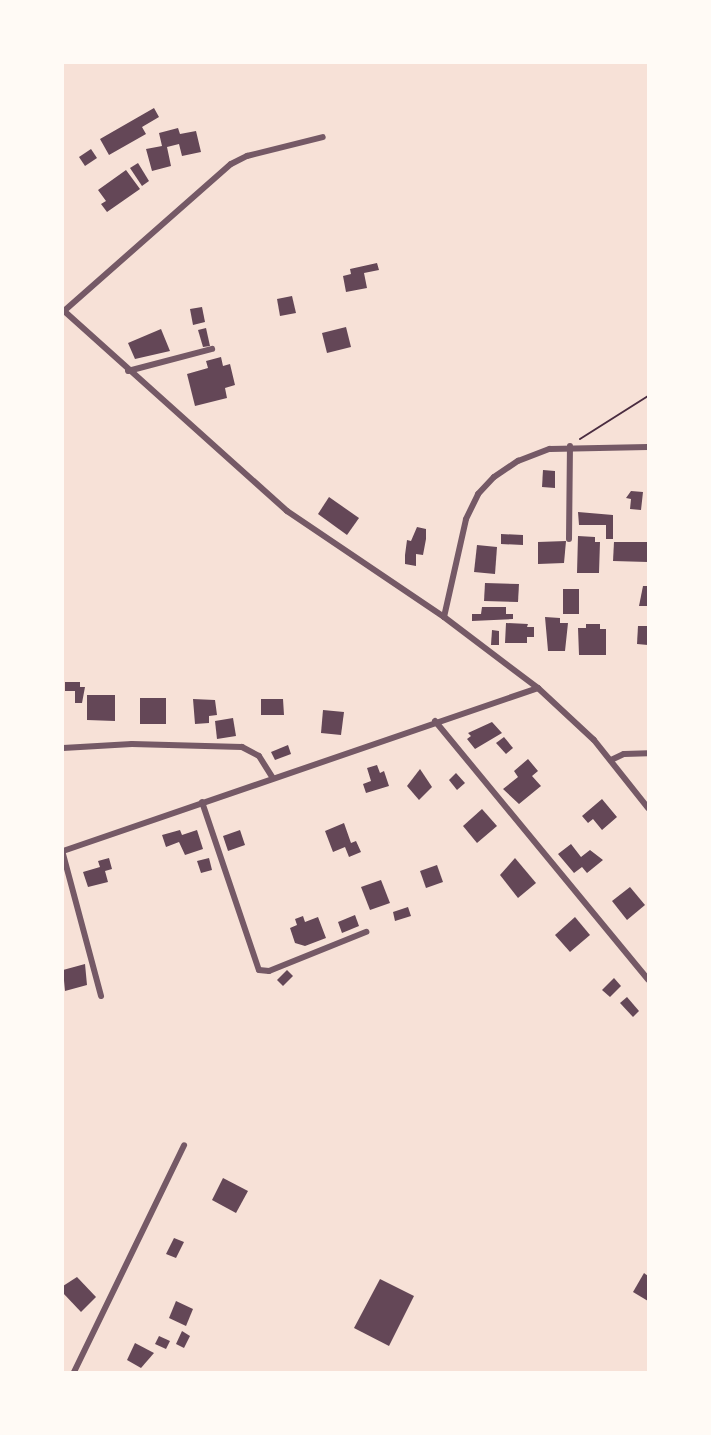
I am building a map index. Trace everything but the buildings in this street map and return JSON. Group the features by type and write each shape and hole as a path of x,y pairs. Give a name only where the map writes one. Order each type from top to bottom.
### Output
{"street":[{"path":"323,137 251,155 231,164 64,311 128,371 294,517 444,617 538,688 588,733 648,808"},
{"path":"128,371 212,349"},
{"path":"444,617 460,538 480,490 518,461 570,446 648,447"},
{"path":"569,539 570,446"},
{"path":"100,996 63,853 272,777 538,688"},
{"path":"435,721 648,979"},
{"path":"63,748 132,744 242,747 259,756 272,777"},
{"path":"611,760 624,754 648,753"},
{"path":"202,802 253,962 259,970 269,971 366,932"},
{"path":"74,1372 184,1145"}],"path":[{"path":"570,446 648,396"}]}
